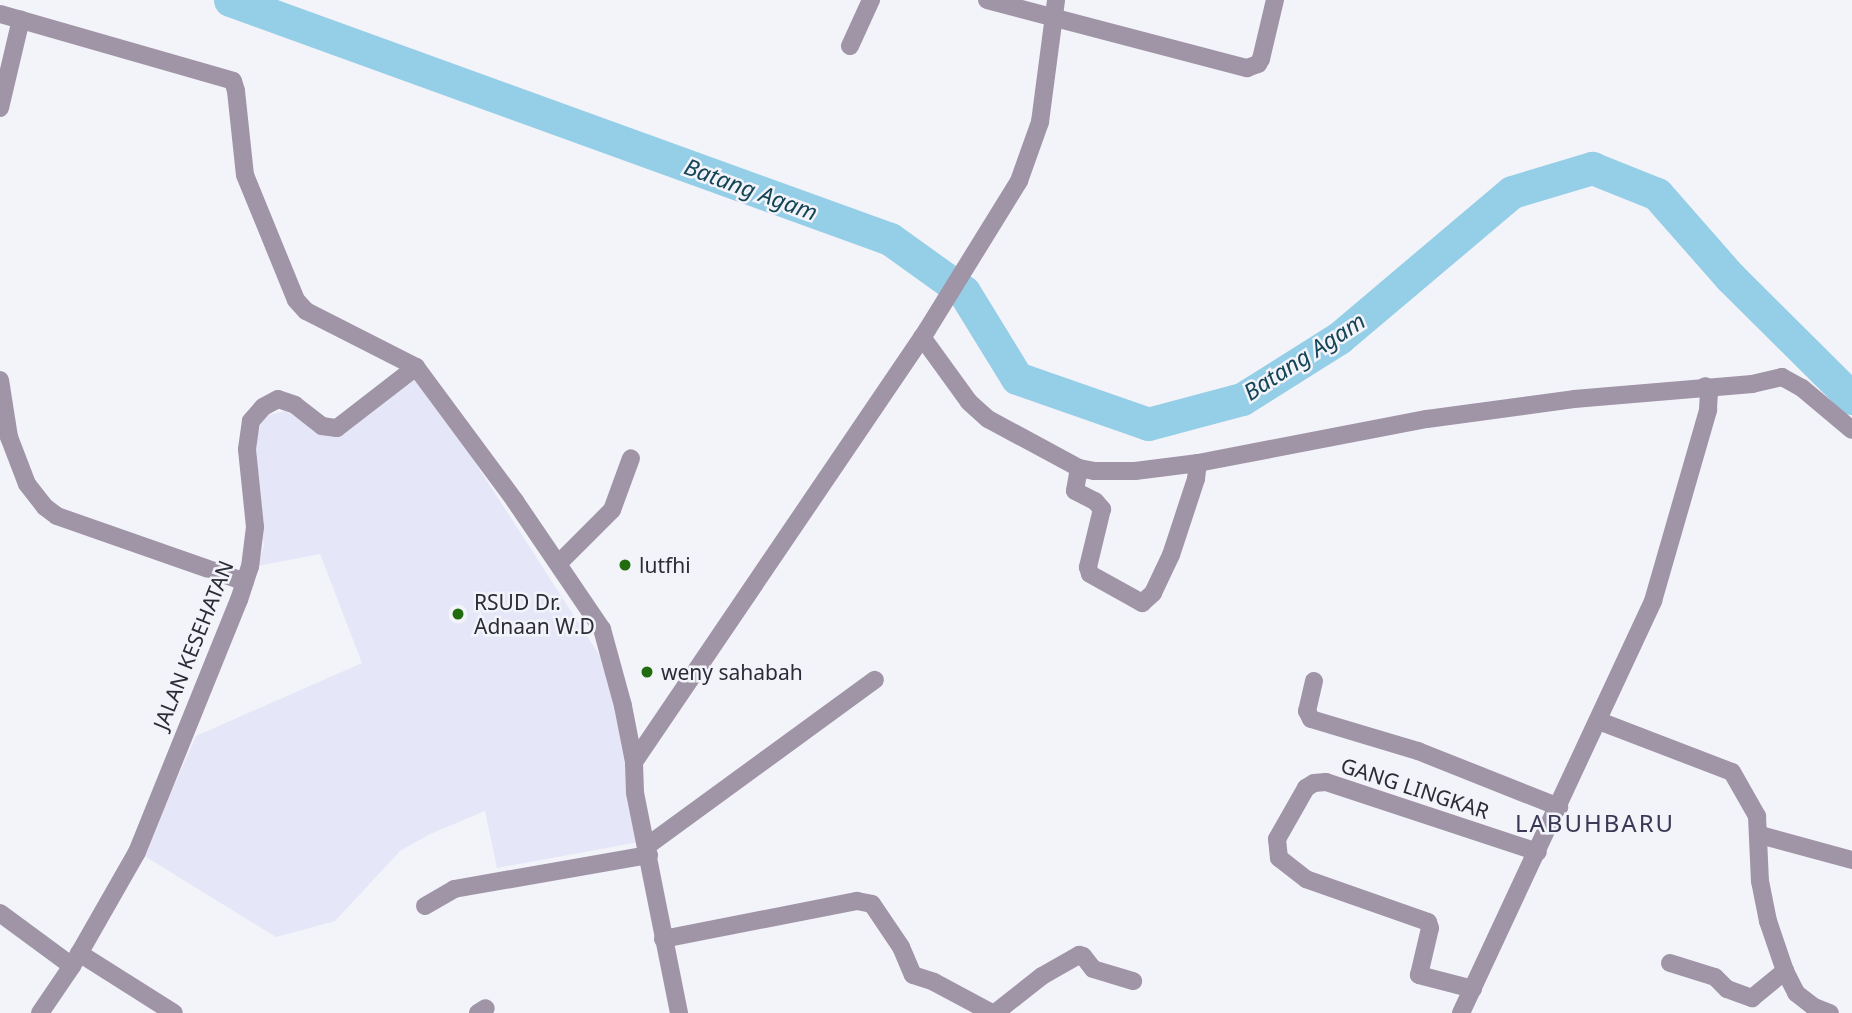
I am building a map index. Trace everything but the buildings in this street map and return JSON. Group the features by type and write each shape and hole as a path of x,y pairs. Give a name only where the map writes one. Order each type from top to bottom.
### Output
{"street":[{"path":"850,46 871,0"},
{"path":"987,0 1247,68 1258,64 1261,59 1275,0"},
{"path":"634,762 925,333 1019,181 1040,122 1056,0"},
{"path":"0,15 228,79 237,98 245,175 250,194 296,300 306,311 416,367 559,563 602,629 623,706 634,762 635,792 679,1013"},
{"path":"0,108 21,19"},
{"path":"925,333 969,402 988,419 1077,475 1197,471 1427,419 1588,397 1707,396 1782,377 1802,388 1852,429"},
{"name":"JALAN KESEHATAN","path":"40,1013 76,960 137,852 245,582 254,527 247,449 251,421 263,407 278,399 295,405 322,426 337,428 416,367"},
{"path":"0,380 9,437 27,484 45,507 57,516 245,582"},
{"path":"1461,1013 1599,721 1660,582 1707,396"},
{"path":"559,563 612,510 631,458"},
{"path":"1077,475 1077,493 1095,501 1102,509 1088,567 1090,574 1142,603 1153,593 1171,555 1197,471"},
{"path":"425,906 454,889 648,850 875,680"},
{"path":"1314,681 1307,711 1314,721 1418,751 1559,807"},
{"path":"1599,721 1732,772 1757,816 1760,835 1760,881 1768,922 1785,971 1796,993 1819,1011"},
{"name":"GANG LINGKAR","path":"1473,989 1419,975 1430,928 1428,922 1315,883 1296,873 1279,858 1277,839 1307,789 1318,783 1332,783 1538,852"},
{"path":"1760,835 1852,860"},
{"path":"663,939 857,901 872,904 901,947 914,975 934,982 993,1013 1042,976 1079,955 1093,968 1133,981"},
{"path":"0,913 76,960 174,1013"},
{"path":"1670,963 1715,977 1749,1005 1785,971"}],"shaded area":[{"name":"RSUD Dr. Adnaan W.D","path":"418,374 607,667 639,842 497,868 485,811 430,834 400,851 335,921 276,937 143,855 196,736 362,663 320,554 257,566 264,546 256,495 253,446 264,416 286,411 324,435 343,431"}],"waterway":[{"name":"Batang Agam","path":"230,0 890,239 964,292 1017,378 1148,424 1242,399 1339,338 1512,192 1592,168 1657,194 1730,277 1852,398"}],"place":[{"name":"lutfhi","path":"625,565"},
{"name":"RSUD Dr. Adnaan W.D","path":"458,614"},
{"name":"weny sahabah","path":"647,672"}],"district":[{"name":"LABUHBARU","path":"1595,823"}]}
